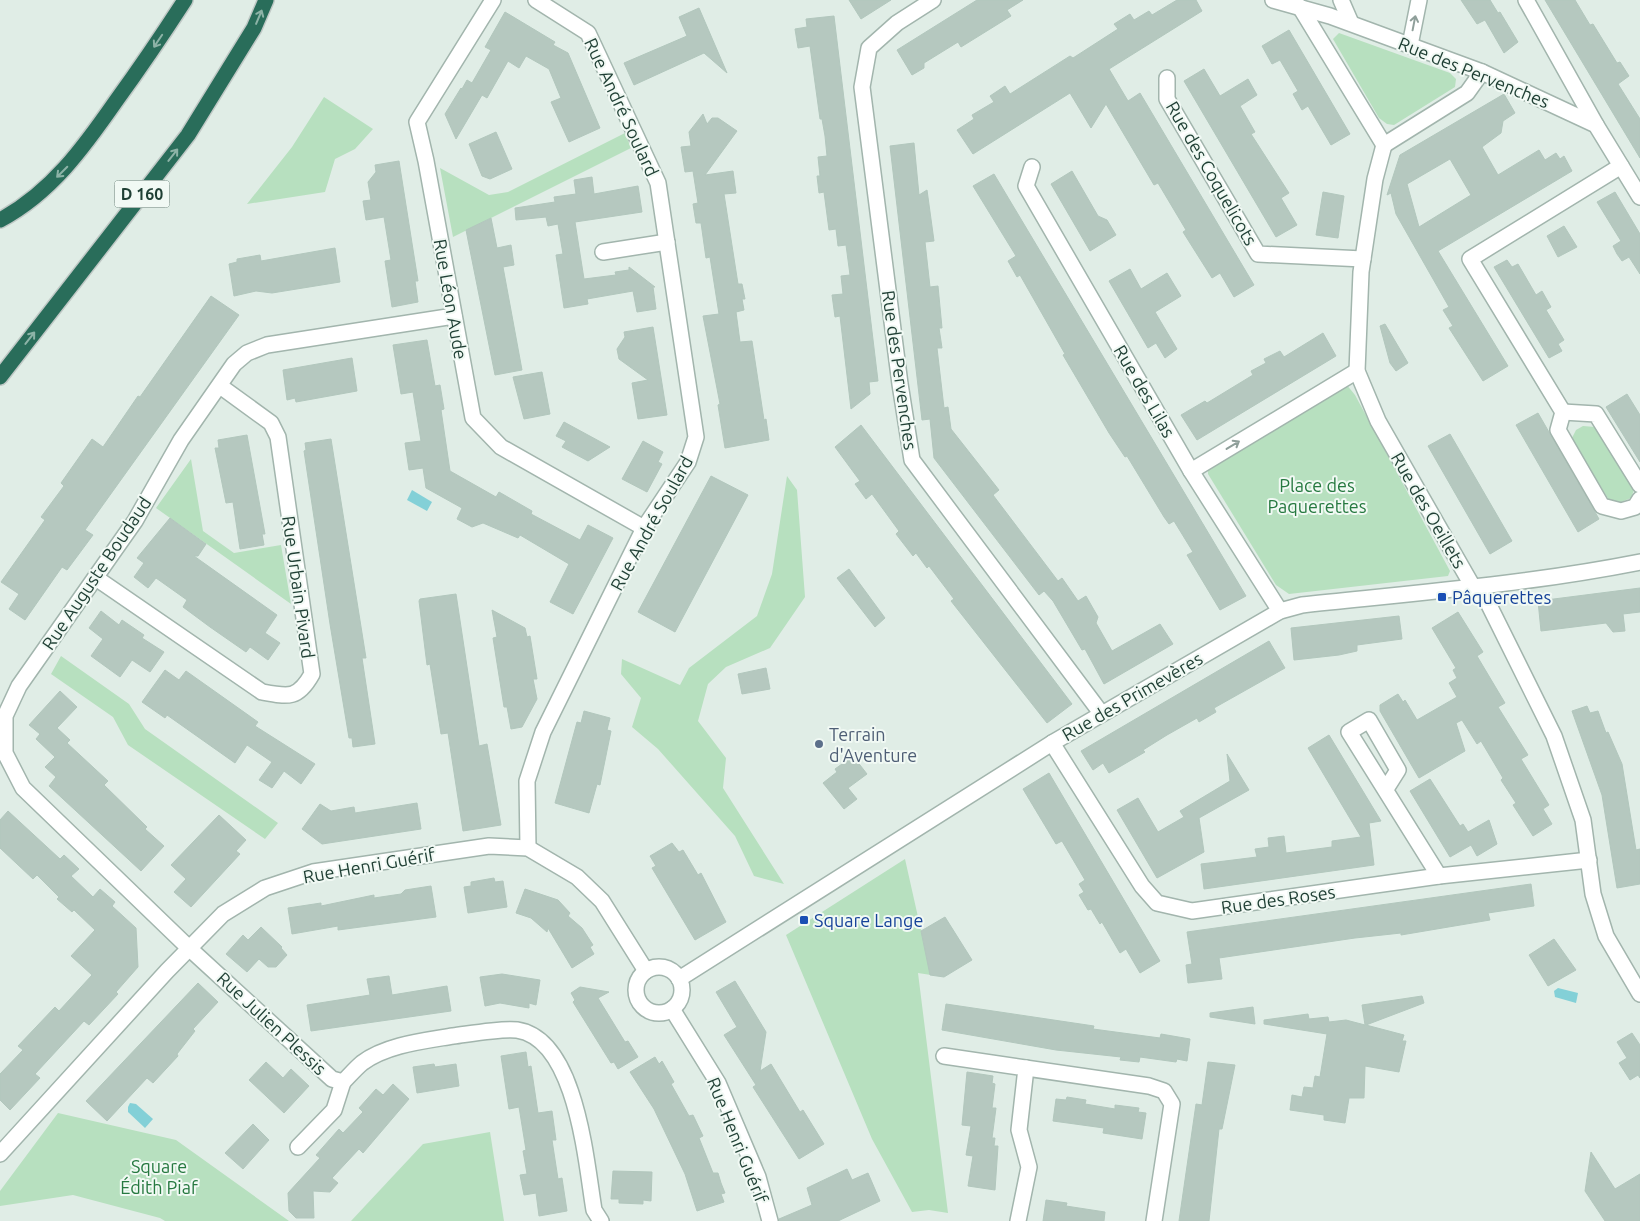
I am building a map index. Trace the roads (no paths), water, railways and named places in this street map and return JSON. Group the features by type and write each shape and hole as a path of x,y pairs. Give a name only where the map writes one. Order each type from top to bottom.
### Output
{"highway":[{"path":"0,220 36,197 66,169 132,78 185,0"},
{"name":"D 160","path":"0,377 188,135 254,28 266,0"}],"street":[{"name":"Rue Léon Aude","path":"494,0 417,122 426,161 473,418 501,447 644,528"},
{"name":"Rue André Soulard","path":"528,848 527,781 543,732 644,528 688,462 696,437 658,183 588,32 536,0"},
{"name":"Rue des Pervenches","path":"933,0 897,22 869,48 862,87 900,384 912,460 1101,713"},
{"name":"Rue des Pervenches","path":"1273,0 1350,23 1482,72 1596,125"},
{"path":"1341,0 1350,23"},
{"path":"1410,45 1419,0"},
{"name":"Rue des Pervenches","path":"1526,0 1596,125 1640,198"},
{"path":"1300,7 1384,145 1467,93 1482,72"},
{"name":"Rue des Coquelicots","path":"1167,78 1167,99 1258,254 1363,259"},
{"name":"Rue des Oeillets","path":"1384,145 1374,179 1363,259 1357,371 1378,421 1473,587 1487,601 1554,736 1583,820 1593,894 1606,936 1637,985"},
{"path":"1621,166 1470,259 1560,406 1558,430 1602,506 1621,511 1635,507 1640,499"},
{"name":"Rue des Lilas","path":"1032,167 1026,186 1191,471 1280,611"},
{"path":"603,252 667,242"},
{"name":"Rue Auguste Boudaud","path":"190,949 23,788 2,754 5,716 19,686 135,521 181,440 240,358 267,345 454,316"},
{"path":"1191,471 1357,371"},
{"name":"Rue Urbain Pivard","path":"96,578 262,692 286,697 303,689 312,674 278,437 271,423 220,386"},
{"path":"1560,406 1596,414 1640,485"},
{"name":"Rue des Primevères","path":"679,980 1052,743 1280,611 1302,605 1473,587 1601,570 1640,562"},
{"name":"Rue des Roses","path":"1052,743 1142,886 1157,904 1192,911 1439,876 1589,860"},
{"path":"1386,789 1439,876"},
{"name":"Rue Henri Guérif","path":"0,1154 167,971 223,914 265,888 314,872 489,846 528,848 577,877 602,901 646,971"},
{"name":"Rue Julien Plessis","path":"190,949 332,1079 342,1082 363,1062 392,1049 429,1040 518,1030 541,1041 565,1074 574,1099 594,1210 602,1221"},
{"path":"653,968 668,969 679,980 682,992 680,999 672,1009 657,1014 643,1008 638,1002 636,996 637,982 646,971 653,968"},
{"name":"Rue Henri Guérif","path":"672,1009 718,1083 758,1177 770,1221"},
{"path":"944,1056 1148,1086 1164,1091 1172,1104 1154,1221"},
{"path":"1018,1221 1029,1167 1019,1130 1026,1068"},
{"path":"298,1147 334,1110 342,1082"}],"water":[{"path":"412,490 432,502 427,511 407,500"},
{"path":"1558,988 1578,993 1576,1003 1555,997 1554,991"},
{"path":"130,1103 136,1104 153,1119 145,1128 128,1112"}],"place":[{"name":"Pâquerettes","path":"1442,597"},
{"name":"Terrain d'Aventure","path":"819,744"},
{"name":"Square Lange","path":"804,920"}],"park label":[{"name":"Place des Paquerettes","path":"1317,495"},
{"name":"Square Édith Piaf","path":"159,1176"}]}
